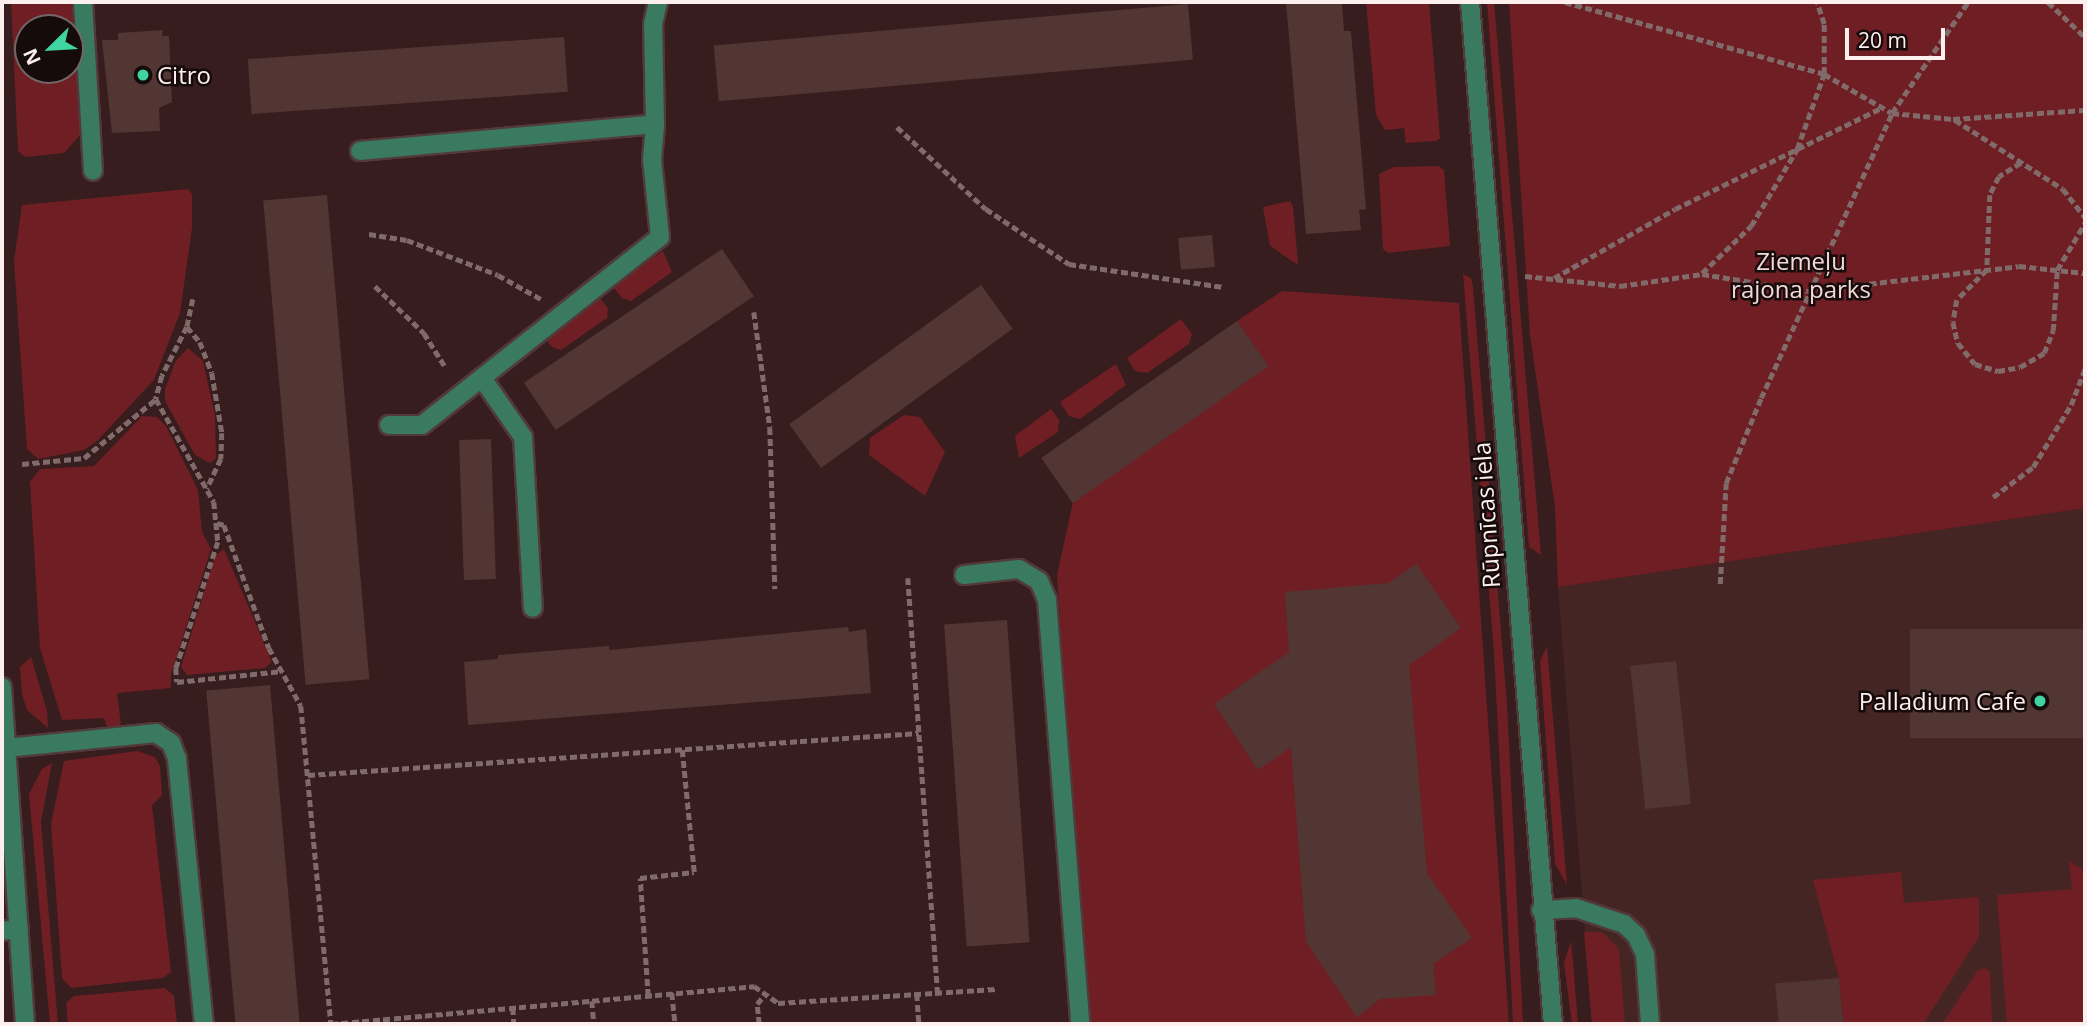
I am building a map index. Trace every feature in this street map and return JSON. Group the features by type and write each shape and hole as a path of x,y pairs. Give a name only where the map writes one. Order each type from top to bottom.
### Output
{"street":[{"path":"83,2 93,172"},
{"path":"390,425 422,425 660,237 652,160 655,124 653,24 658,2"},
{"name":"Rūpnīcas iela","path":"1470,2 1541,910 1553,1024"},
{"path":"360,151 655,124"},
{"path":"482,378 523,438 533,608"},
{"path":"964,575 1019,569 1039,581 1047,600 1080,1024"},
{"path":"2,687 10,930 25,1024"},
{"path":"6,748 156,733 171,743 177,760 204,1024"},
{"path":"1541,910 1576,908 1624,924 1636,935 1645,954 1650,1024"}],"path":[{"path":"1566,2 1824,74 1892,113 1953,119 2085,110"},
{"path":"1702,274 1751,226 1797,149 1824,74 1824,24 1817,2"},
{"path":"1720,583 1726,483 1807,291 1892,113 1968,2"},
{"path":"2048,2 2085,37"},
{"path":"1553,279 1675,209 1882,107"},
{"path":"1953,119 2063,189 2085,217"},
{"path":"897,127 986,209 1069,264 1223,287"},
{"path":"2021,163 1999,177 1990,195 1987,270 1957,300 1953,322 1958,342 1975,364 1998,371 2021,367 2044,353 2053,331 2057,270 2085,223"},
{"path":"369,234 408,240 498,275 564,313"},
{"path":"1525,276 1620,286 1702,274 1807,291 2020,266 2085,273"},
{"path":"375,286 424,333 446,368"},
{"path":"22,464 84,458 156,399 162,376 187,327 192,299"},
{"path":"754,312 770,428 775,589"},
{"path":"187,327 200,342 212,373 222,433 221,459 208,489"},
{"path":"1993,497 2033,467 2071,405 2085,369"},
{"path":"156,399 208,489 217,523 218,542 176,668 177,682 282,671"},
{"path":"217,523 224,525 269,648 301,706 331,1024 402,1021 754,986 778,1003 996,989"},
{"path":"908,578 938,993"},
{"path":"308,775 919,733"},
{"path":"648,996 639,878 694,872 682,749"},
{"path":"672,993 675,1024"},
{"path":"760,1024 757,1004 765,994"},
{"path":"917,994 919,1024"},
{"path":"593,1001 594,1024"},
{"path":"513,1008 514,1024"}],"shaded area":[{"path":"2085,508 2085,1024 1592,1024 1558,587"}],"green space":[{"path":"11,2 73,2 74,14 14,14 14,66"},
{"path":"1366,2 1429,2 1440,138 1436,141 1406,143 1404,128 1385,130 1376,115"},
{"path":"1487,2 1494,2 1541,555 1529,547"},
{"name":"Ziemeļu rajona parks","path":"1509,2 2085,2 2085,508 1558,587 1555,507 1530,335"},
{"path":"15,84 78,84 81,134 64,153 25,157 18,151"},
{"path":"1438,166 1444,170 1450,246 1388,253 1383,249 1379,174 1394,167"},
{"path":"188,189 192,194 192,228 180,313 154,380 96,442 84,450 38,459 27,449 14,261 22,205"},
{"path":"1290,201 1293,206 1298,265 1270,246 1263,207"},
{"path":"663,251 672,272 631,301 622,298 612,286"},
{"path":"1463,274 1471,278 1473,287 1507,704 1523,1024 1513,1024 1494,653"},
{"path":"1282,291 1459,303 1509,1024 1086,1024 1057,575 1073,502 1268,366 1237,321"},
{"path":"598,296 608,308 607,318 561,350 552,347 543,336"},
{"path":"1181,319 1192,334 1189,344 1147,373 1135,371 1127,358"},
{"path":"188,348 203,361 215,415 216,458 210,463 195,455 165,401 165,390 175,362"},
{"path":"1116,364 1126,385 1080,419 1069,416 1060,402"},
{"path":"1051,409 1059,420 1058,432 1019,458 1015,436"},
{"path":"904,415 920,417 945,452 925,496 869,455 870,438"},
{"path":"142,416 157,417 166,426 198,490 202,532 211,549 171,674 171,688 117,693 121,724 117,727 107,727 104,718 62,720 40,648 30,482 40,469 94,466"},
{"path":"224,549 272,662 265,668 187,675 181,667 215,556"},
{"path":"1547,646 1567,885 1555,864 1540,661"},
{"path":"31,657 47,711 48,728 27,710 22,694 20,667"},
{"path":"137,751 155,757 160,766 162,795 152,805 171,972 163,978 71,988 62,978 51,824 64,761"},
{"path":"52,763 41,822 58,1024 50,1024 29,794 42,769"},
{"path":"2069,861 2085,871 2085,1024 2007,1024 1997,895 2072,889"},
{"path":"1901,872 1904,903 1979,897 1979,937 1923,1024 1843,1024 1839,978 1813,880"},
{"path":"1584,932 1602,932 1619,949 1625,1024 1592,1024"},
{"path":"1571,941 1578,1024 1572,1024 1564,963"},
{"path":"1985,968 1990,972 1992,1024 1942,1024 1978,970"},
{"path":"165,988 174,996 177,1024 68,1024 66,1003 74,996"}],"building":[{"path":"1286,2 1342,2 1344,31 1351,31 1366,209 1359,210 1361,230 1306,234"},
{"path":"1188,4 1193,60 719,101 714,45"},
{"name":"Citro","path":"163,30 162,36 169,36 172,102 159,108 160,131 112,133 102,40 118,40 118,33"},
{"path":"564,37 568,92 252,114 248,59"},
{"path":"327,195 369,679 306,685 263,201"},
{"path":"1212,235 1215,267 1181,270 1178,238"},
{"path":"722,249 754,296 556,430 524,383"},
{"path":"981,285 1013,329 821,468 789,424"},
{"path":"1237,321 1269,366 1073,503 1041,458"},
{"path":"491,439 496,579 464,580 459,440"},
{"path":"1416,564 1461,628 1409,665 1427,873 1472,938 1433,964 1436,995 1380,999 1357,1017 1306,942 1291,747 1258,770 1214,704 1289,652 1285,592 1389,583"},
{"path":"1007,620 1030,942 967,947 944,624"},
{"path":"848,627 849,632 866,629 871,693 468,725 464,662 498,659 498,655 609,646 609,650"},
{"path":"1910,629 2085,629 2085,738 1910,738"},
{"path":"1676,661 1691,804 1645,809 1630,666"},
{"path":"270,685 300,1024 235,1024 206,691"},
{"path":"1839,978 1843,1024 1779,1024 1775,984"}],"place":[{"name":"Citro","path":"143,75"},
{"name":"Palladium Cafe","path":"2040,701"}]}
